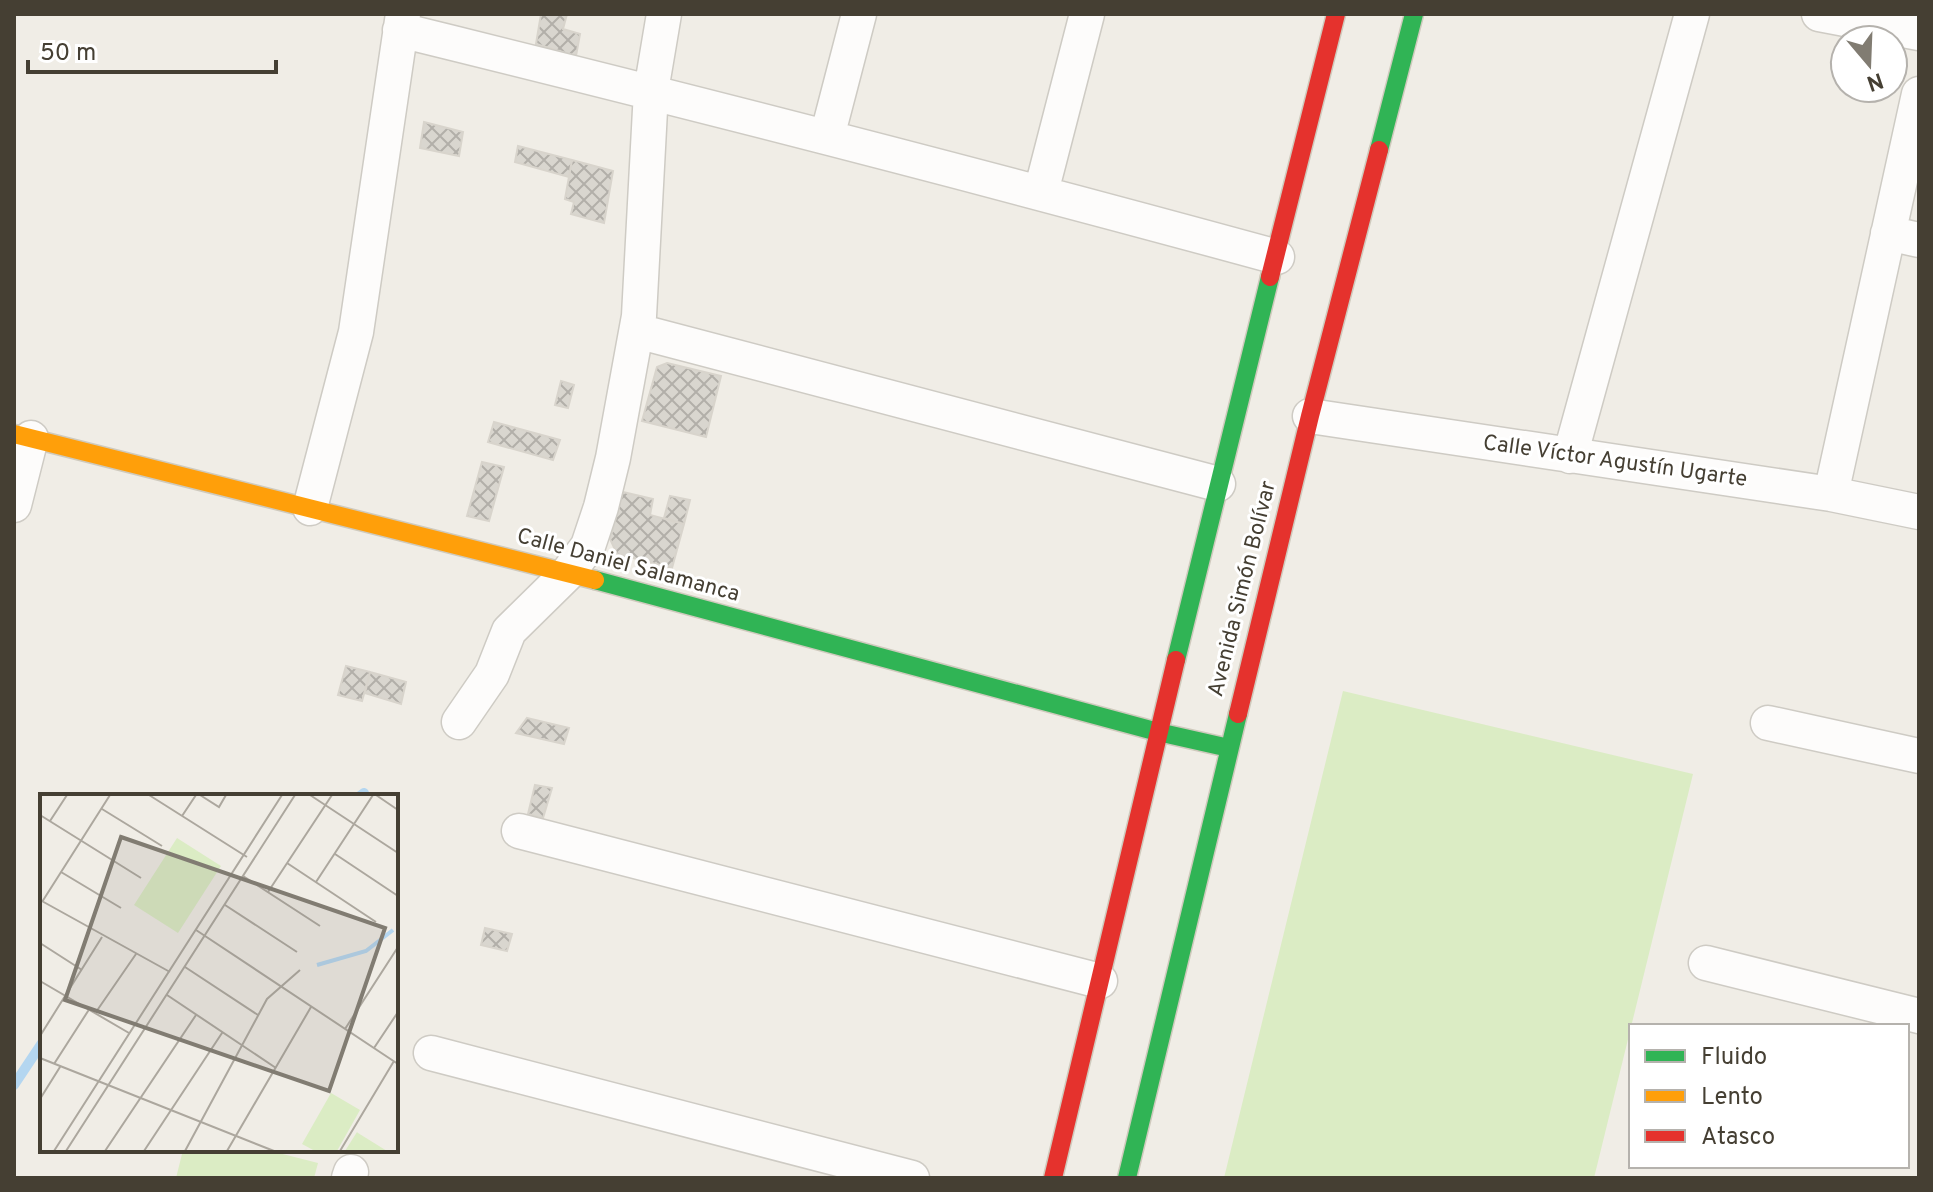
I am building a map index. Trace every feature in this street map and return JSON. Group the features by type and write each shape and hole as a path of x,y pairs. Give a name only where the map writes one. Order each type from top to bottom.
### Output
{"street":[{"path":"459,722 492,674 509,631 567,574 588,546 601,507 637,331 651,91 664,14"},
{"path":"827,137 859,14"},
{"path":"1041,192 1087,14"},
{"path":"1053,1178 1218,484 1336,14"},
{"name":"Avenida Simón Bolívar","path":"1127,1178 1310,416 1414,14"},
{"path":"1570,456 1692,14"},
{"path":"1819,14 1919,33"},
{"path":"310,508 356,332 401,22 1277,257"},
{"path":"1831,494 1904,236 1919,94"},
{"path":"637,331 1218,484"},
{"name":"Calle Víctor Agustín Ugarte","path":"1310,416 1831,494 1919,512"},
{"path":"14,505 22,436"},
{"name":"Calle Daniel Salamanca","path":"22,436 567,574 1158,732 1229,748"},
{"path":"1768,723 1919,756"},
{"path":"519,831 1100,981"},
{"path":"1706,963 1919,1016"},
{"path":"431,1053 843,1170 912,1178"}],"green space":[{"path":"1343,691 1693,774 1632,1024 1629,1024 1629,1035 1594,1178 1224,1178"},
{"path":"182,1152 275,1152 318,1163 314,1178 176,1178"}],"building":[{"path":"541,14 567,14 563,29 580,34 576,56 536,44"},
{"path":"424,122 463,132 459,156 420,148"},
{"path":"518,146 572,160 569,177 515,162"},
{"path":"572,160 613,171 604,223 571,214 574,202 565,199"},
{"path":"667,363 721,376 706,437 642,421 657,367"},
{"path":"561,381 574,385 568,408 555,405"},
{"path":"494,422 560,440 553,460 488,442"},
{"path":"482,462 504,467 489,521 467,516"},
{"path":"623,492 653,499 650,515 684,524 672,568 617,554 610,539"},
{"path":"670,496 690,500 684,524 664,518"},
{"path":"346,666 370,672 362,701 338,695"},
{"path":"370,672 406,682 401,704 365,693"},
{"path":"527,718 569,728 564,744 516,733"},
{"path":"535,785 552,788 543,818 528,814"},
{"path":"485,928 512,934 507,951 481,945"}],"waterway":[{"path":"14,1085 40,1046"}],"traffic: fast":[{"path":"1379,150 1414,14"},
{"path":"1176,660 1270,277"},
{"path":"595,580 1158,732 1229,748"},
{"path":"1127,1178 1238,714"}],"traffic: slow":[{"path":"14,434 595,580"}],"traffic: jam":[{"path":"1270,277 1336,14"},
{"path":"1238,714 1310,416 1379,150"},
{"path":"1053,1178 1176,660"}]}
